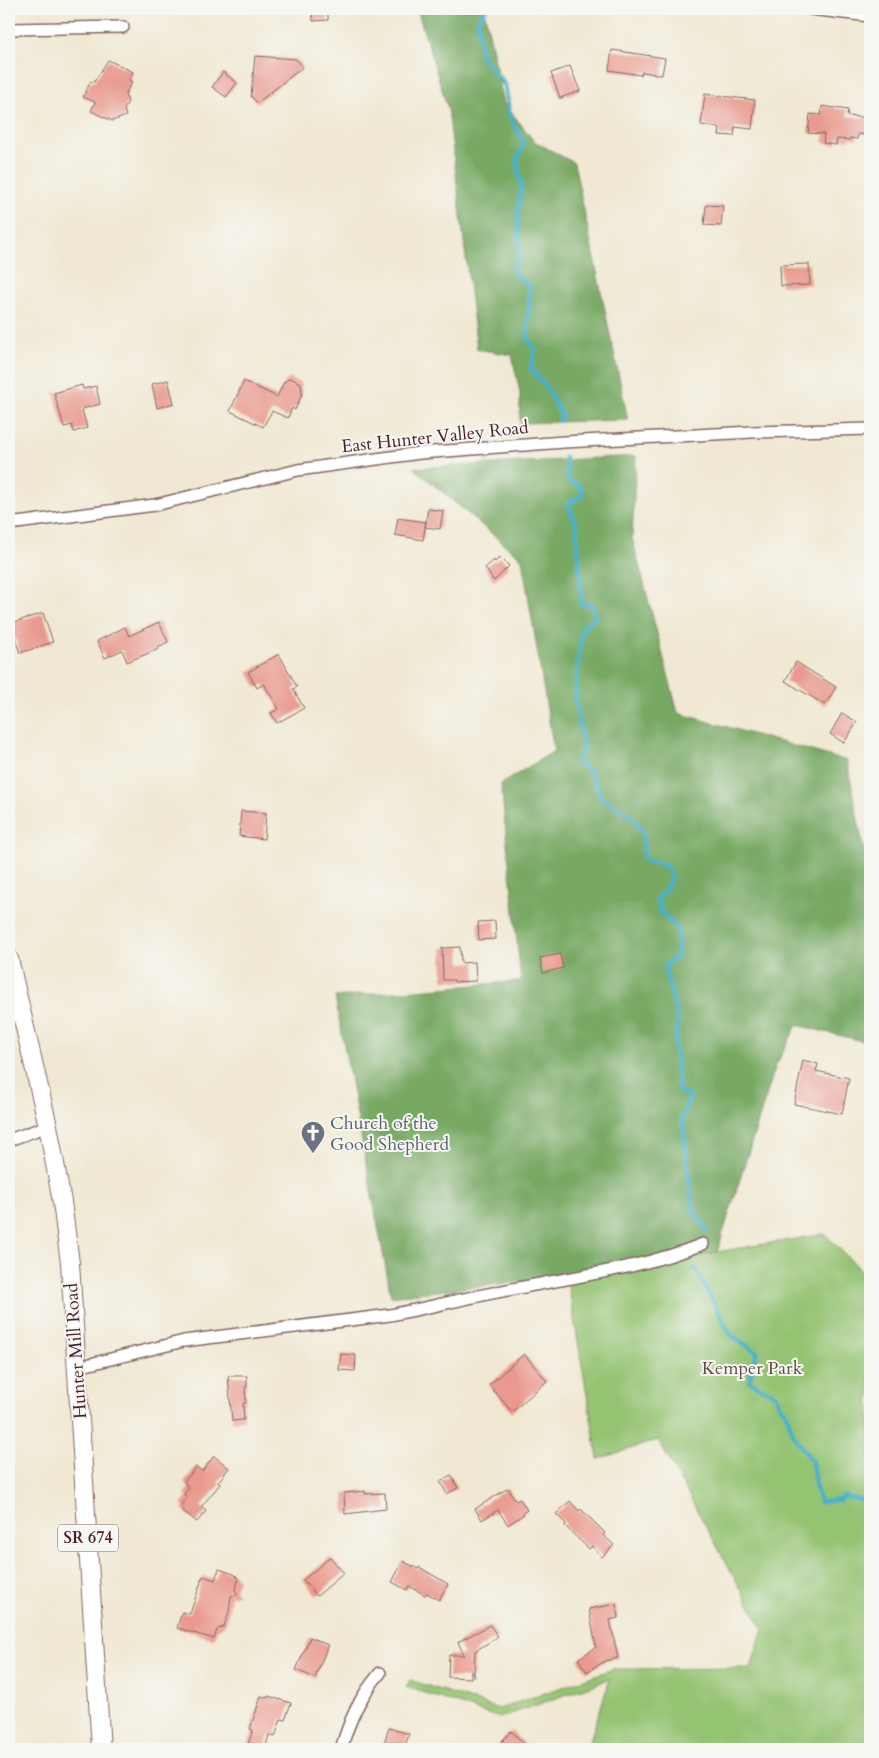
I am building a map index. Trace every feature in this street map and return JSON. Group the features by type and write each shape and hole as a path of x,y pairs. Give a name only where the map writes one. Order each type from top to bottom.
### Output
{"main road":[{"name":"Hunter Mill Road","path":"9,959 48,1126 62,1202 70,1263 101,1749"}],"street":[{"path":"810,9 870,16"},
{"path":"9,30 124,27"},
{"name":"East Hunter Valley Road","path":"9,524 155,505 298,470 420,453 723,434 870,429"},
{"path":"9,1140 48,1126"},
{"path":"78,1367 184,1341 390,1315 421,1309 513,1289 646,1264 703,1244"},
{"path":"340,1749 357,1705 367,1688 380,1673"}],"green space":[{"path":"417,9 484,9 504,103 534,141 574,163 628,420 520,423 520,393 512,355 477,349 448,109"},
{"path":"636,456 632,538 678,713 847,761 870,884 870,1043 797,1025 776,1065 717,1252 567,1277 391,1296 335,997 521,981 501,784 554,751 522,559 414,468"},
{"name":"Kemper Park","path":"825,1234 870,1279 870,1749 587,1749 610,1679 500,1718 406,1687 410,1680 499,1709 613,1669 751,1668 763,1629 658,1440 598,1459 567,1277"}],"building":[{"path":"312,9 328,9 328,20 313,21"},
{"path":"612,50 665,58 662,75 642,72 641,75 609,70"},
{"path":"255,56 296,59 303,67 257,103 251,96"},
{"path":"108,60 133,72 129,80 132,82 125,95 128,101 124,110 126,116 112,121 91,111 95,102 83,97 91,81 94,82"},
{"path":"570,66 580,91 560,98 551,73"},
{"path":"223,72 237,83 226,97 212,87"},
{"path":"705,94 755,100 752,129 735,127 734,136 719,135 720,128 701,125"},
{"path":"822,106 848,110 847,116 870,118 870,135 858,134 857,139 850,138 850,140 837,139 836,145 823,143 824,134 808,133 810,114 821,115"},
{"path":"706,205 723,206 721,226 704,225"},
{"path":"809,264 810,285 781,286 780,265"},
{"path":"290,378 301,383 302,394 295,410 292,408 288,418 272,411 263,427 230,411 244,381 277,397 284,382"},
{"path":"168,380 174,403 157,408 152,384"},
{"path":"82,385 83,389 96,386 100,404 82,409 87,428 74,432 72,425 64,427 54,393"},
{"path":"428,509 443,511 440,529 425,527"},
{"path":"398,518 426,522 423,540 395,535"},
{"path":"500,557 509,566 494,581 485,568"},
{"path":"43,613 53,642 20,653 14,635 9,637 9,624"},
{"path":"159,622 168,642 158,647 159,649 127,662 122,650 105,658 97,641 125,627 129,636"},
{"path":"279,654 297,687 293,689 304,708 277,723 271,713 279,709 264,684 257,688 248,672"},
{"path":"796,662 836,687 825,705 785,681"},
{"path":"842,713 857,722 844,743 830,734"},
{"path":"241,811 266,813 264,839 239,836"},
{"path":"495,921 496,939 479,940 478,922"},
{"path":"460,947 461,963 475,962 476,981 454,982 454,980 443,980 442,948"},
{"path":"560,954 563,968 543,973 540,958"},
{"path":"803,1060 818,1064 816,1071 849,1078 842,1114 794,1104"},
{"path":"341,1354 356,1355 355,1371 339,1370"},
{"path":"524,1354 547,1381 512,1412 489,1385"},
{"path":"228,1376 247,1376 247,1387 245,1387 246,1403 243,1403 244,1420 232,1421"},
{"path":"214,1456 229,1468 218,1482 220,1484 201,1507 206,1511 197,1522 182,1510 184,1507 181,1505 187,1497 184,1494 189,1488 184,1482 196,1467 202,1471"},
{"path":"451,1475 458,1488 447,1494 440,1481"},
{"path":"508,1488 516,1501 520,1499 527,1510 524,1514 508,1525 498,1510 482,1520 475,1509"},
{"path":"365,1491 365,1494 385,1493 386,1509 345,1514 344,1493"},
{"path":"570,1501 579,1511 581,1509 605,1533 603,1535 614,1545 602,1557 592,1546 589,1549 565,1526 566,1524 556,1514"},
{"path":"330,1557 344,1573 317,1596 303,1580"},
{"path":"403,1561 418,1569 419,1567 448,1584 439,1600 409,1586 407,1590 392,1582"},
{"path":"219,1569 234,1574 239,1579 235,1590 238,1594 231,1596 229,1612 224,1626 217,1630 214,1639 177,1628 182,1612 190,1614 203,1576 215,1580"},
{"path":"616,1604 618,1618 610,1620 618,1658 605,1661 587,1672 578,1659 596,1647 589,1609"},
{"path":"490,1625 498,1637 475,1651 474,1677 471,1671 471,1678 448,1677 449,1655 464,1655 458,1642"},
{"path":"310,1637 328,1645 315,1678 296,1670"},
{"path":"261,1696 268,1698 268,1696 291,1703 285,1720 281,1719 275,1737 269,1735 265,1749 248,1744 253,1730 250,1729"},
{"path":"389,1728 409,1734 404,1749 382,1749"},
{"path":"511,1731 530,1749 495,1749"}],"waterway":[{"path":"486,9 478,20 481,55 505,85 510,116 524,143 517,160 521,186 518,214 520,259 514,264 515,275 530,286 527,337 535,350 531,369 546,387 562,416 559,421"},
{"path":"565,457 567,479 581,487 582,496 568,503 576,524 581,604 591,604 596,616 582,628 575,697 583,749 577,761 591,773 601,798 630,815 643,832 644,860 665,865 671,876 667,888 657,899 661,912 677,928 678,955 664,966 678,1018 675,1046 679,1091 690,1096 682,1118 693,1209 707,1231"},
{"path":"695,1268 731,1335 757,1352 749,1381 776,1395 780,1406 785,1410 794,1436 812,1462 820,1502 840,1500 843,1496 869,1502 870,1512 867,1522 870,1524"}],"place":[{"name":"Church of the Good Shepherd","path":"313,1154"}]}
